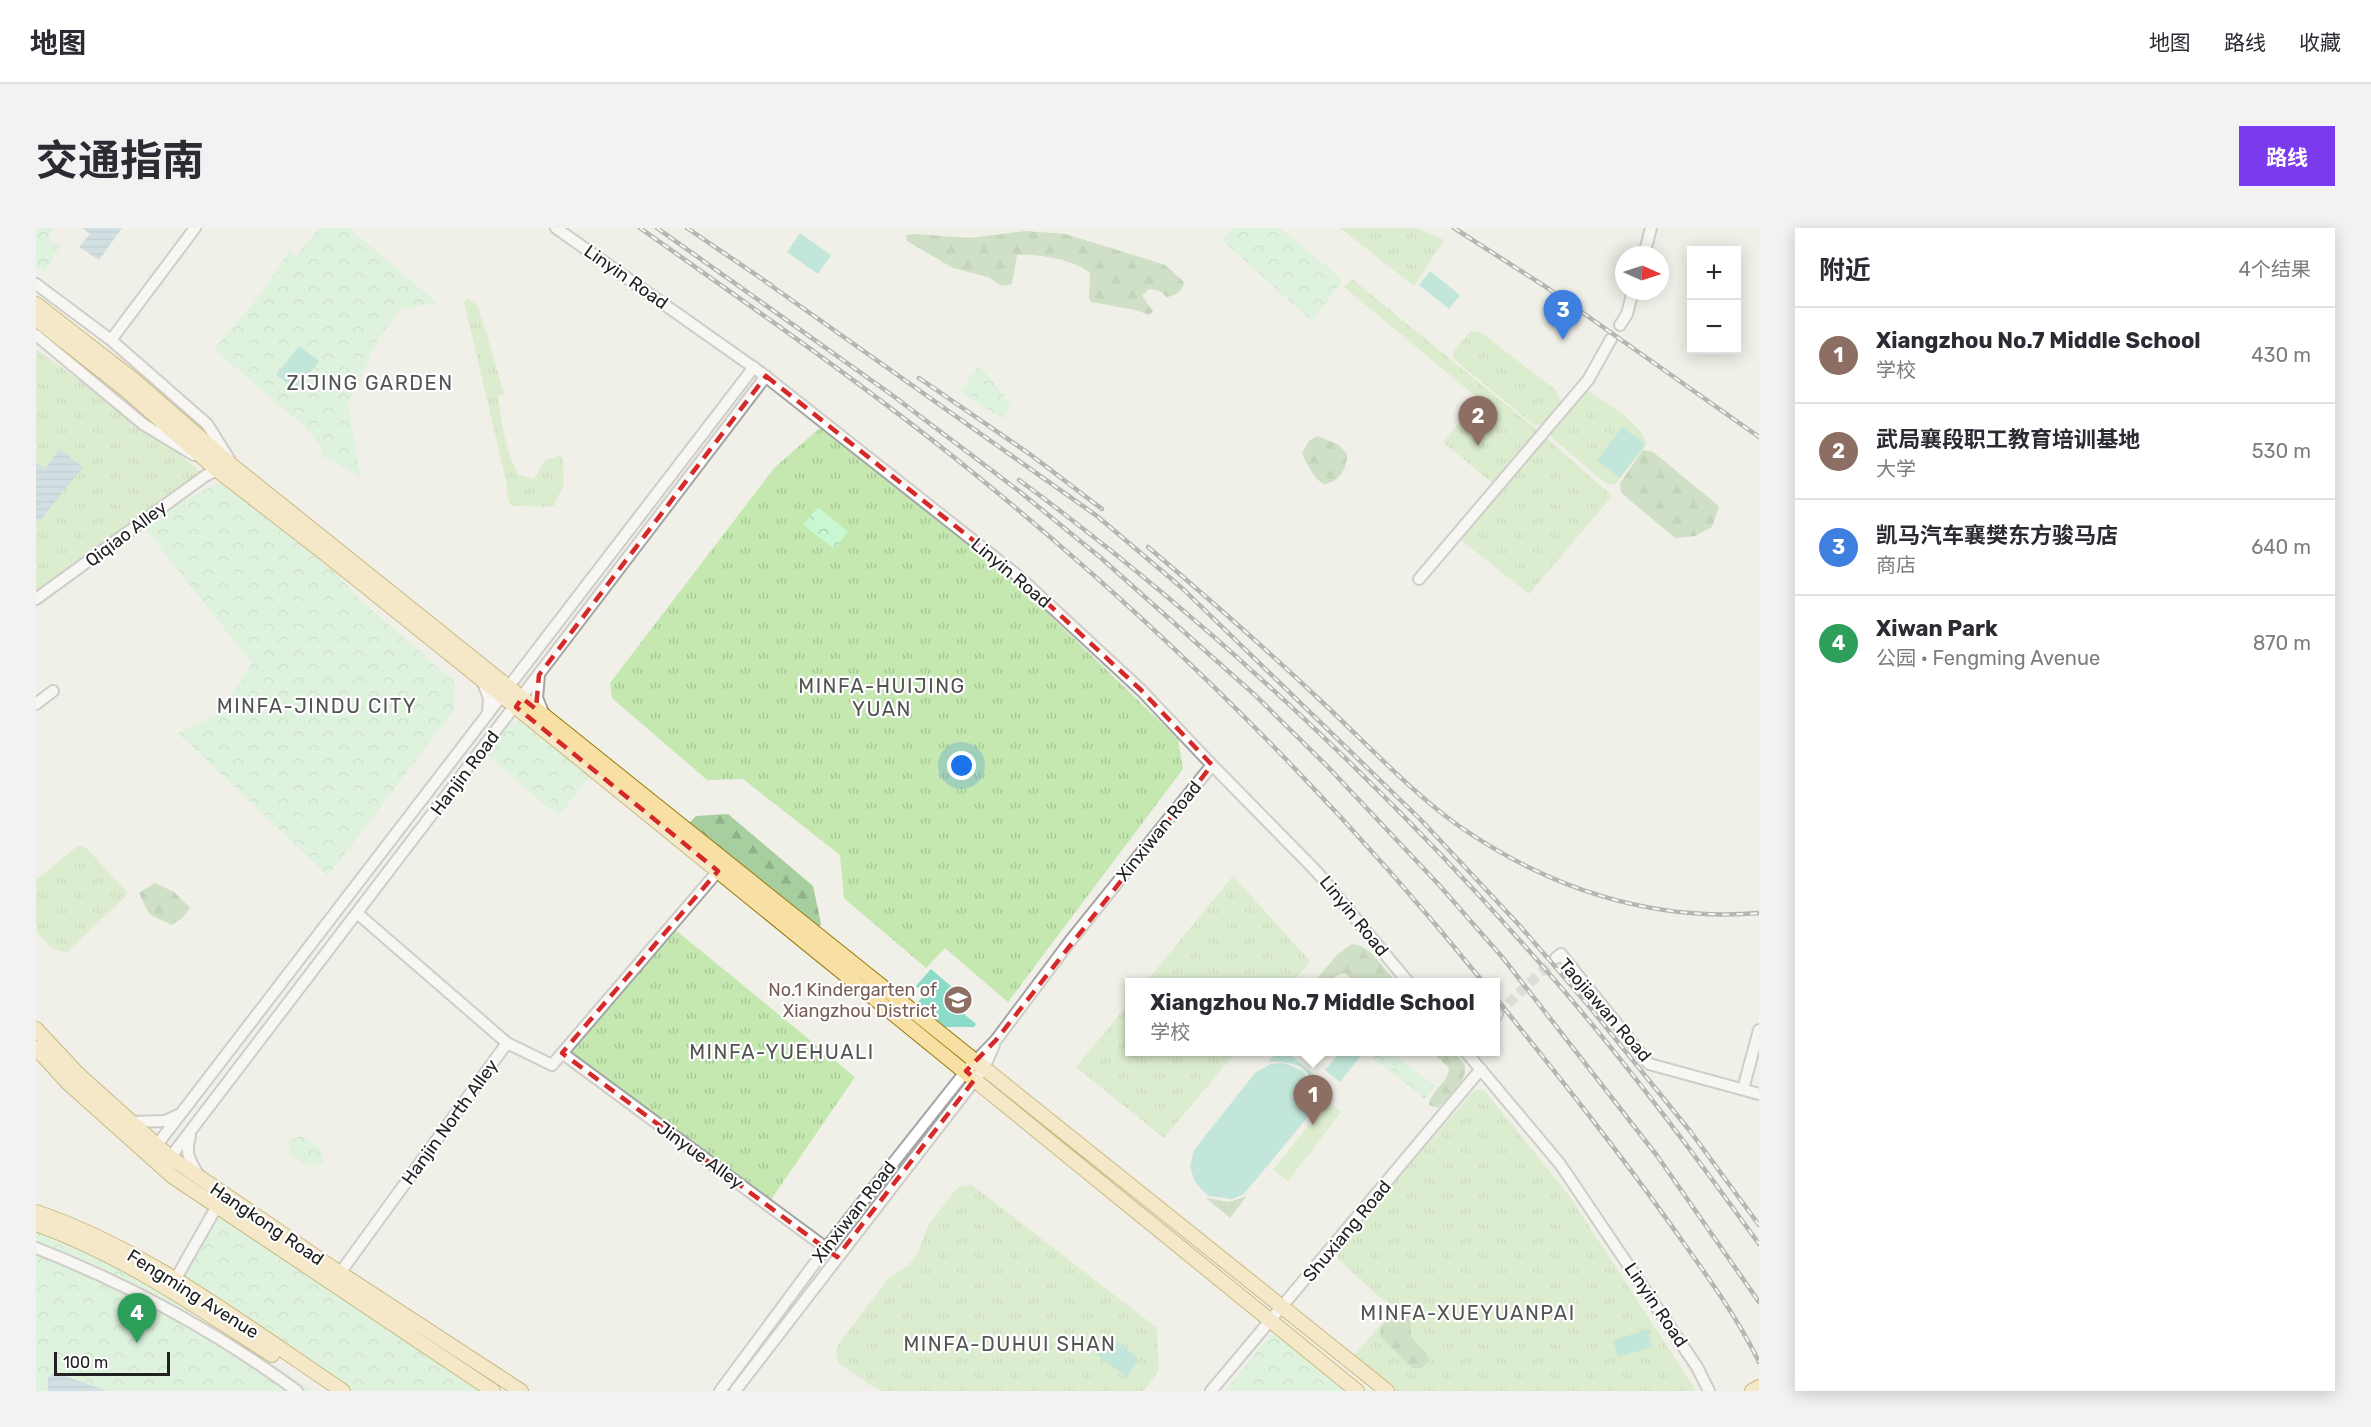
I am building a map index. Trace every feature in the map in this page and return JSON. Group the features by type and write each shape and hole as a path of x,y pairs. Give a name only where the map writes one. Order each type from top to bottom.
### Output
{"main road":[{"path":"36,304 130,385 234,467 519,702 718,871 1282,1307 1387,1391"},
{"path":"36,319 130,385 217,470 486,676"},
{"path":"538,718 975,1070 1357,1391"},
{"name":"Hangkong Road","path":"36,1029 78,1074 130,1122 153,1151"},
{"name":"Hangkong Road","path":"36,1048 68,1083 217,1206 493,1391"},
{"name":"Hangkong Road","path":"166,1162 202,1179 340,1273 521,1391"},
{"name":"Fengming Avenue","path":"36,1212 120,1248 175,1280 343,1391"},
{"name":"Fengming Avenue","path":"36,1224 116,1260 177,1293 327,1391"},
{"path":"1752,1391 1759,1387"}],"street":[{"path":"111,340 195,228"},
{"name":"Linyin Road","path":"556,228 766,376 1017,575 1141,690 1317,872 1405,978"},
{"path":"1646,246 1651,228"},
{"path":"36,284 111,340 207,424 234,467"},
{"path":"1620,325 1627,314 1631,300"},
{"path":"36,335 143,424 217,470"},
{"path":"1419,579 1588,380 1611,339"},
{"name":"Hanjin Road","path":"153,1151 754,367"},
{"name":"Hanjin Road","path":"166,1162 766,376"},
{"name":"Qiqiao Alley","path":"36,599 140,522 217,470"},
{"path":"488,715 489,698 486,676 509,675 525,668"},
{"path":"503,723 519,718 538,718 539,675"},
{"path":"36,704 53,691"},
{"name":"Xinxiwan Road","path":"735,1391 1071,940 1212,765"},
{"path":"562,1053 718,871"},
{"path":"357,913 507,1043"},
{"name":"Taojiawan Road","path":"1556,958 1561,954 1649,1064 1759,1094"},
{"path":"1743,1089 1759,1030"},
{"name":"Hanjin North Alley","path":"340,1273 507,1043 552,1065 562,1053"},
{"name":"Jinyue Alley","path":"562,1053 837,1257"},
{"name":"Linyin Road","path":"1470,1056 1560,1164 1697,1367 1709,1391"},
{"name":"Shuxiang Road","path":"1211,1391 1481,1069"},
{"name":"Xinxiwan Road","path":"720,1391 826,1248 975,1070"},
{"path":"130,1122 165,1121 181,1114"},
{"path":"193,1128 187,1147 189,1161 202,1179"},
{"path":"175,1280 217,1206"},
{"path":"36,1248 78,1265 201,1328 270,1371 297,1391"}],"highlighted area":[{"path":"766,376 1017,575 1141,690 1212,765 996,1040 966,1071 975,1079 837,1257 562,1053 718,871 516,707 522,698 536,709 539,675"}],"green space":[{"path":"36,228 54,228 48,239 60,247 44,272 36,267"},
{"path":"319,228 349,228 437,303 399,310 378,340 348,403 361,478 322,457 322,448 309,431 214,349 260,295 289,251 296,256"},
{"path":"1232,228 1280,228 1340,277 1341,283 1312,321 1222,240"},
{"path":"1340,228 1416,228 1444,240 1414,286"},
{"path":"1025,231 1065,234 1165,265 1184,282 1182,288 1174,295 1167,297 1160,291 1149,289 1142,296 1153,311 1149,315 1136,310 1091,302 1089,298 1090,273 1076,264 1045,256 1017,255 1012,284 1002,286 988,277 953,268 907,241 906,235 969,238"},
{"path":"800,233 831,255 818,274 787,252"},
{"path":"1430,271 1460,295 1449,309 1419,285"},
{"path":"1352,279 1542,434 1612,496 1529,594 1456,536 1497,487 1443,442 1479,399 1344,287"},
{"path":"468,298 478,306 504,393 498,397 503,427 510,456 518,474 534,479 545,460 562,455 564,484 554,505 513,506 508,501 506,481 464,302"},
{"path":"1471,331 1480,332 1556,390 1560,404 1552,417 1543,423 1534,425 1454,359 1453,352"},
{"path":"299,346 319,361 296,390 276,375"},
{"path":"36,349 164,441 205,476 36,599"},
{"path":"979,365 1012,406 1002,419 960,391"},
{"path":"1583,391 1589,391 1631,422 1644,437 1647,445 1615,484 1608,485 1551,437 1549,432"},
{"path":"821,427 1004,571 1178,739 1183,769 1008,1002 945,948 926,968 844,898 840,855 743,779 707,780 612,698 610,683 775,467"},
{"path":"1622,427 1645,444 1620,478 1597,461"},
{"path":"1317,436 1338,444 1347,454 1346,465 1341,474 1329,483 1323,484 1316,477 1302,453 1309,441"},
{"path":"1643,450 1653,452 1719,506 1712,527 1695,536 1675,538 1621,492 1620,483"},
{"path":"221,482 338,575 358,598 455,682 454,710 328,876 178,733 219,714 252,663 140,522"},
{"path":"818,507 848,532 834,549 803,525"},
{"path":"518,721 530,723 592,774 558,816 486,754 509,724"},
{"path":"728,814 813,886 821,924 815,933 685,828 696,816"},
{"path":"79,845 86,848 127,892 125,897 67,952 62,952 49,945 36,931 36,880"},
{"path":"1233,876 1310,961 1296,978 1149,978"},
{"path":"155,883 174,892 190,908 172,925 149,914 139,893"},
{"path":"672,927 855,1077 768,1204 566,1054"},
{"path":"1352,944 1359,945 1371,953 1393,978 1351,978 1344,973 1334,978 1317,978 1337,955"},
{"path":"931,969 960,994 952,1004 976,1024 974,1027 945,1027 917,1003 925,994 916,986"},
{"path":"1125,1008 1125,1056 1233,1056 1164,1138 1076,1067"},
{"path":"1274,1056 1292,1056 1331,1088 1315,1110 1314,1087 1306,1072 1291,1063 1268,1062"},
{"path":"1337,1056 1360,1056 1340,1082 1325,1070"},
{"path":"1371,1056 1396,1056 1435,1086 1425,1099"},
{"path":"1436,1056 1457,1056 1465,1067 1465,1073 1460,1084 1438,1108 1429,1105 1433,1095 1446,1078 1449,1068"},
{"path":"1284,1063 1303,1071 1310,1081 1314,1092 1311,1113 1244,1194 1232,1199 1208,1196 1195,1182 1190,1167 1194,1150 1255,1073 1271,1064"},
{"path":"1483,1089 1568,1194 1695,1391 1392,1391 1352,1358 1388,1317 1388,1305 1338,1259 1336,1249 1474,1091"},
{"path":"1328,1101 1341,1112 1288,1181 1273,1170"},
{"path":"301,1136 321,1149 324,1163 309,1167 291,1155 288,1140"},
{"path":"972,1185 1157,1328 1159,1370 1144,1391 880,1391 838,1363 836,1351 839,1343 888,1279 909,1265 917,1254 929,1224 958,1187"},
{"path":"1247,1196 1230,1218 1206,1198 1229,1202"},
{"path":"217,1206 495,1391 343,1391 175,1280"},
{"path":"36,1222 110,1262 313,1391 36,1391"},
{"path":"1402,1310 1410,1319 1412,1338 1426,1353 1429,1361 1421,1368 1412,1368 1380,1336 1381,1327 1392,1311"},
{"path":"1647,1330 1652,1347 1618,1357 1613,1340"},
{"path":"1271,1334 1283,1338 1344,1391 1225,1391"},
{"path":"1110,1336 1139,1359 1126,1377 1096,1354"}],"water":[{"path":"82,228 122,228 99,260 79,247 90,234"},
{"path":"60,449 83,467 39,522 36,519 36,463 45,469"},
{"path":"54,1372 107,1391 48,1391 48,1378"}],"tunnel":[{"path":"1500,1011 1556,958"}],"railway":[{"path":"640,228 810,348 935,442 1112,592 1243,715 1305,780 1367,846 1480,978"},
{"path":"657,228 892,395 1019,491 1101,558 1255,695 1328,767 1440,886 1503,958 1658,1157 1759,1302"},
{"path":"687,228 771,285"},
{"path":"1454,228 1549,289 1759,437"},
{"path":"766,282 1097,516 1182,588 1422,821 1520,926 1588,1005 1690,1131 1759,1225"},
{"path":"919,378 1031,455 1102,509"},
{"path":"1019,480 1162,592 1231,652 1299,714 1430,843 1552,977 1606,1042 1759,1244"},
{"path":"1148,547 1279,662 1441,813 1493,848 1565,883 1640,906 1679,912 1759,913"},
{"path":"1500,1003 1661,1211 1724,1300 1759,1362"}],"place":[{"name":"凯马汽车襄樊东方骏马店","path":"1563,340"},
{"name":"武局襄段职工教育培训基地","path":"1478,446"},
{"name":"No.1 Kindergarten of Xiangzhou District","path":"958,1000"},
{"name":"Xiangzhou No.7 Middle School","path":"1313,1125"},
{"name":"Xiwan Park","path":"137,1343"}],"district":[{"name":"ZIJING GARDEN","path":"370,383"},
{"name":"MINFA-HUIJING YUAN","path":"882,698"},
{"name":"MINFA-JINDU CITY","path":"317,706"},
{"name":"MINFA-YUEHUALI","path":"782,1052"},
{"name":"MINFA-XUEYUANPAI","path":"1468,1313"},
{"name":"MINFA-DUHUI SHAN","path":"1010,1344"}]}
